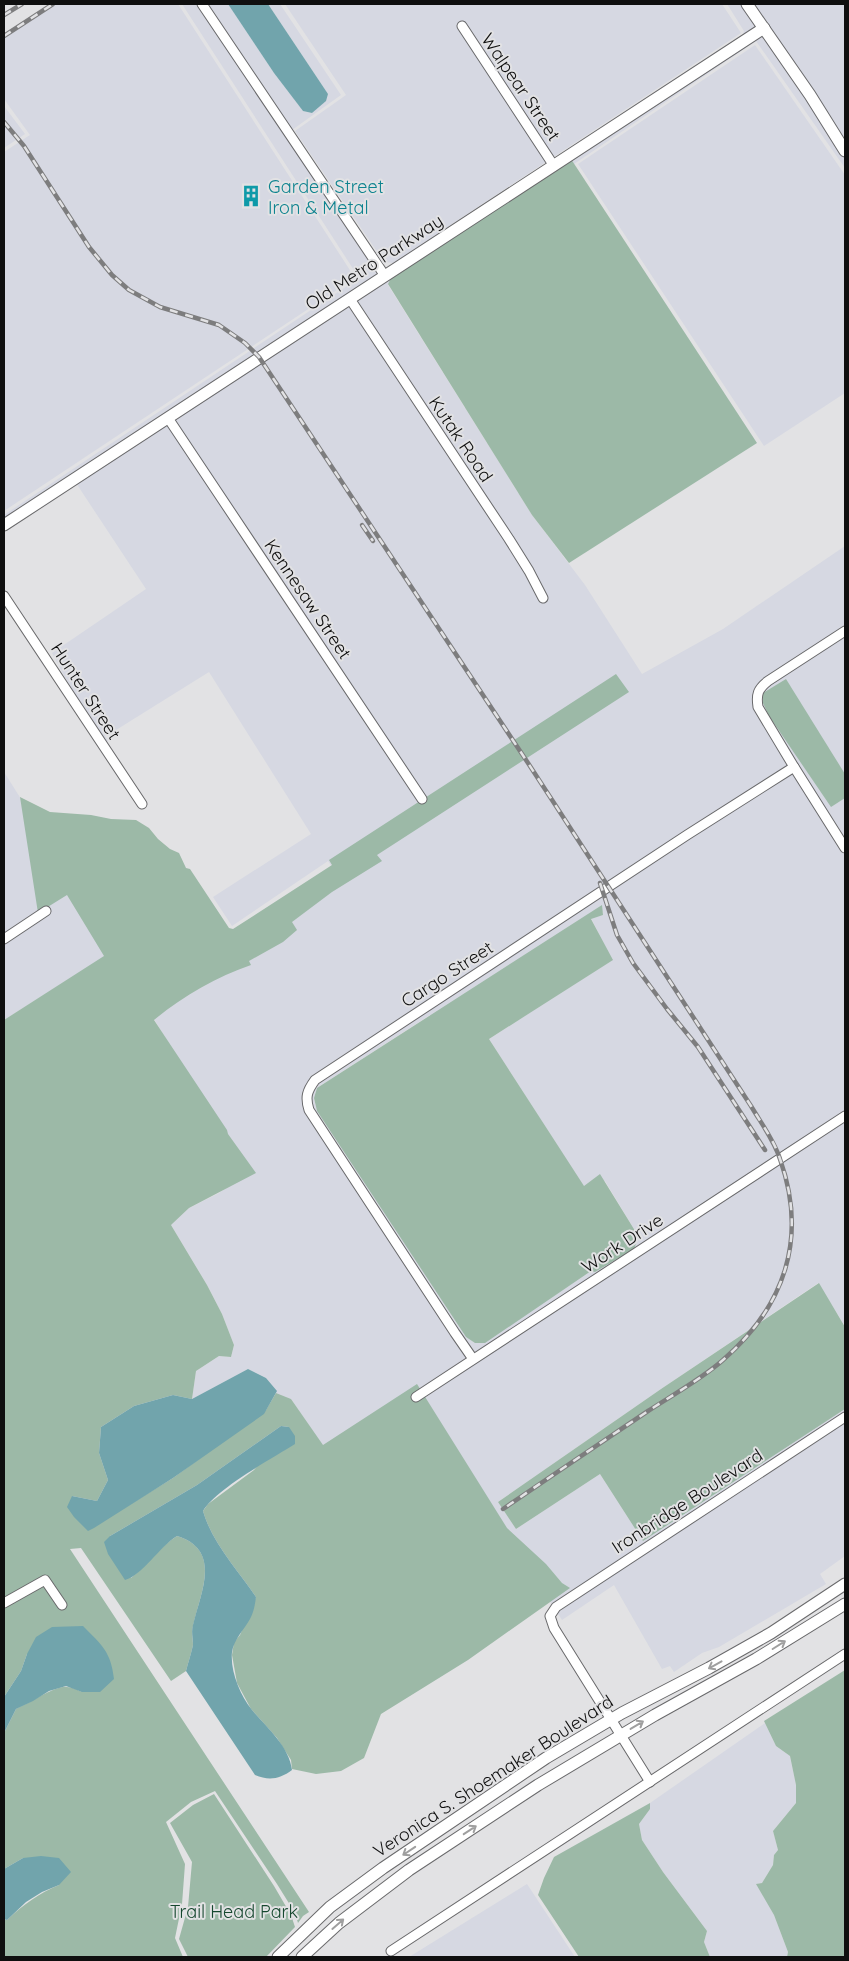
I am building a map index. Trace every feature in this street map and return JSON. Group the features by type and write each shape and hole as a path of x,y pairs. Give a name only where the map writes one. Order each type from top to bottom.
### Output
{"street":[{"path":"202,4 385,276"},
{"path":"747,4 845,151"},
{"name":"Walpear Street","path":"462,26 554,166"},
{"name":"Old Metro Parkway","path":"4,525 764,28"},
{"name":"Kutak Road","path":"350,300 509,539 543,598"},
{"name":"Kennesaw Street","path":"168,418 422,799"},
{"name":"Hunter Street","path":"4,596 142,804"},
{"path":"845,631 760,687 756,696 758,707 845,848"},
{"name":"Cargo Street","path":"473,1359 309,1110 306,1101 307,1091 315,1080 326,1072 794,767"},
{"path":"4,939 46,912"},
{"name":"Work Drive","path":"416,1397 845,1116"},
{"name":"Ironbridge Boulevard","path":"611,1719 554,1628 550,1616 556,1607 845,1417"},
{"path":"4,1604 46,1580 62,1604"},
{"name":"Veronica S. Shoemaker Boulevard","path":"278,1957 330,1907 383,1868 546,1758 611,1719 771,1633 845,1584"},
{"name":"Veronica S. Shoemaker Boulevard","path":"302,1957 339,1923 409,1870 538,1785 756,1659 845,1604"},
{"path":"391,1951 845,1654"},
{"path":"611,1719 650,1782"}],"shaded area":[{"path":"55,4 178,4 355,278 4,511 4,152 30,135 4,99 4,37"},
{"path":"182,4 228,4 274,73 303,111 312,113 328,94 268,4 280,4 341,95 292,130 386,271 4,520 4,515 359,278"},
{"path":"285,4 722,4 741,33 393,263 386,262 378,253 295,131 346,95"},
{"path":"727,4 741,4 757,28 743,35 744,31"},
{"path":"752,4 845,4 845,143"},
{"path":"762,34 845,159 845,168 756,41 574,164 571,159"},
{"path":"755,45 845,175 845,393 764,446 578,164"},
{"path":"4,106 25,134 4,148"},
{"path":"391,278 388,285 532,515 585,585 642,674 723,629 845,546 845,1326 818,1283 498,1502 516,1529 600,1474 643,1541 845,1409 845,1556 820,1574 826,1584 719,1647 702,1653 674,1672 670,1666 662,1669 614,1585 562,1620 412,1388 323,1446 291,1399 276,1393 266,1378 248,1369 192,1399 196,1371 219,1356 231,1357 234,1345 222,1314 207,1285 171,1225 189,1208 219,1193 247,1174 151,1014 343,884 328,861 232,926 213,897 311,834 209,672 108,735 106,732 105,736 108,741 101,745 52,653 146,589 76,483","holes":["370,847 377,855 341,878 330,861 332,859 336,869","603,912 603,915 591,918 612,960 489,1039 584,1187 586,1186 590,1192 605,1181 637,1234 637,1241 633,1249 595,1272 591,1271 484,1343 475,1343 466,1337 317,1111 314,1098 317,1088 430,1015 434,1020 471,998 492,1033 608,959 587,918 590,915"]},
{"path":"4,772 21,799 25,821 107,952 104,957 4,1020"},
{"path":"765,1723 776,1746 790,1756 796,1785 796,1803 773,1831 778,1850 774,1855 773,1865 762,1883 757,1884 774,1915 788,1952 787,1957 710,1957 704,1942 707,1931 663,1872 642,1840 639,1824 650,1809 650,1803"},
{"path":"527,1884 575,1957 409,1957"}],"green space":[{"path":"571,159 757,443 569,563 532,515 388,284 391,278"},
{"path":"616,674 629,692 377,855 382,861 332,892 292,922 297,930 283,942 249,961 251,965 225,975 200,988 154,1020 228,1134 256,1173 189,1208 171,1225 207,1285 222,1314 234,1345 231,1357 219,1356 196,1371 192,1399 173,1395 134,1406 101,1427 99,1453 108,1480 97,1501 72,1496 88,1530 173,1478 266,1410 276,1393 291,1399 323,1445 417,1384 507,1528 546,1564 562,1583 570,1588 468,1660 381,1714 364,1758 341,1771 316,1774 292,1769 291,1760 277,1738 251,1709 237,1683 232,1655 234,1642 240,1635 256,1597 219,1545 203,1511 208,1504 254,1470 289,1427 281,1426 197,1485 110,1536 131,1578 164,1545 177,1536 191,1543 200,1551 204,1562 205,1574 192,1628 193,1645 186,1671 171,1681 81,1548 70,1549 309,1912 298,1923 295,1913 277,1884 215,1791 191,1802 166,1822 185,1864 182,1904 175,1938 183,1957 4,1957 4,1919 7,1920 31,1900 59,1885 23,1858 4,1869 4,1733 16,1709 42,1695 62,1687 82,1692 27,1654 21,1671 4,1697 4,1020 104,956 67,895 38,913 20,797 50,812 136,820 149,828 170,849 179,853 186,868 190,869 229,928 233,929 332,865 329,860"},
{"path":"786,679 845,774 845,798 831,807 769,716 763,703 763,693"},
{"path":"602,905 603,915 591,919 613,960 489,1039 584,1186 600,1174 637,1234 637,1241 634,1249 595,1272 591,1271 485,1343 475,1343 466,1337 317,1111 314,1098 317,1088"},
{"path":"819,1283 845,1327 845,1409 643,1541 600,1474 516,1529 498,1502"},
{"path":"845,1670 845,1957 787,1957 788,1952 774,1915 756,1884 762,1883 773,1865 774,1855 778,1850 773,1831 796,1803 796,1785 790,1756 776,1746 764,1721"},
{"name":"Trail Head Park","path":"214,1794 274,1886 291,1915 295,1927 266,1957 188,1957 179,1939 188,1907 192,1862 170,1823 193,1805"},
{"path":"650,1803 650,1809 639,1824 642,1840 663,1872 707,1931 704,1942 710,1957 579,1957 538,1895 544,1878 554,1857"}],"water":[{"path":"228,4 268,4 328,94 326,101 312,113 303,111 274,73"},
{"path":"248,1369 266,1378 277,1391 264,1414 173,1478 94,1528 88,1531 74,1517 67,1507 72,1496 97,1501 108,1480 99,1453 101,1427 134,1406 173,1395 192,1399"},
{"path":"281,1426 289,1427 295,1436 295,1444 231,1484 219,1493 203,1511 219,1545 256,1597 248,1623 233,1647 232,1659 234,1675 244,1697 252,1710 282,1745 290,1761 292,1770 279,1777 270,1778 255,1775 186,1671 193,1645 192,1628 205,1574 204,1562 200,1551 191,1543 177,1536 138,1573 125,1580 108,1554 104,1542 110,1536 197,1485"},
{"path":"83,1626 108,1655 114,1679 100,1692 82,1692 66,1686 49,1691 16,1709 4,1733 4,1697 21,1671 36,1637 52,1627"},
{"path":"41,1856 59,1858 71,1872 59,1885 42,1892 26,1902 7,1920 4,1919 4,1869 23,1858"}],"railway":[{"path":"4,15 22,4"},
{"path":"4,36 53,4"},
{"path":"4,122 24,146 89,247 112,275 129,290 160,307 219,325 245,343 259,357 528,763 751,1106 771,1138 780,1159 788,1188 792,1216 791,1243 785,1269 776,1294 762,1317 744,1339 723,1360 706,1373 503,1509"},
{"path":"362,525 373,541"},
{"path":"600,883 617,935 633,963 698,1047 765,1150"}],"place":[{"name":"Garden Street Iron & Metal","path":"251,196"}]}
